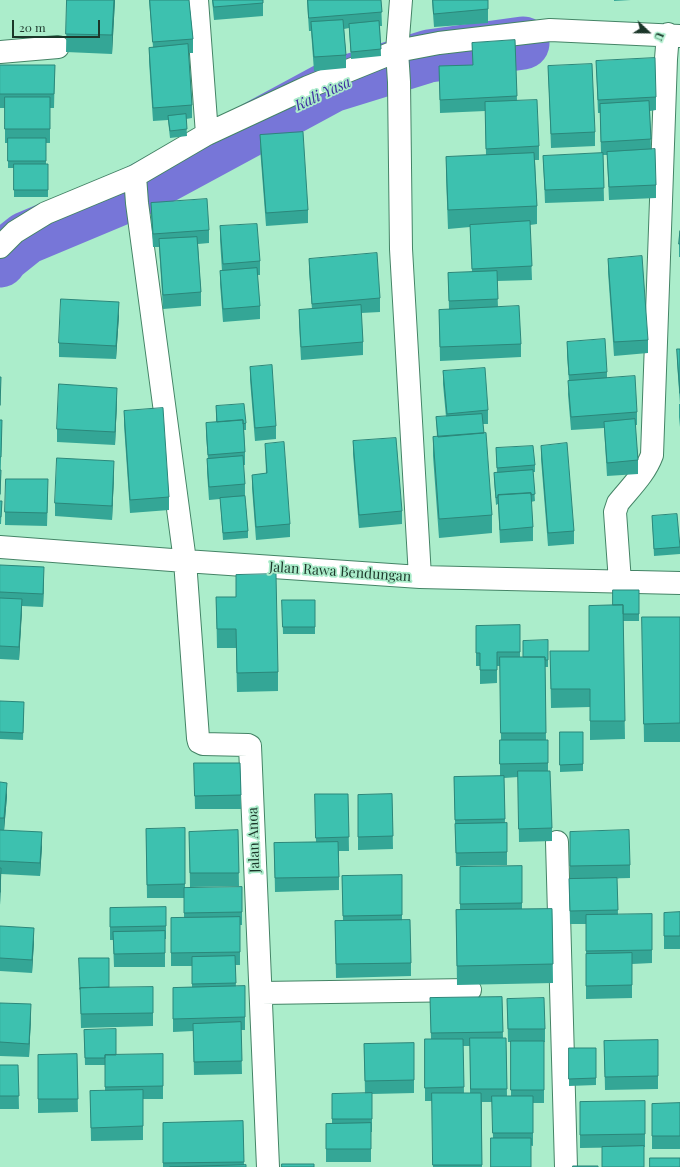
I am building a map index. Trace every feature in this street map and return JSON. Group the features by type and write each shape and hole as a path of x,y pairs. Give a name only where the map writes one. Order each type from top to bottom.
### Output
{"street":[{"path":"197,0 206,134"},
{"path":"401,0 397,55 399,82 401,249 420,577"},
{"path":"0,247 15,232 46,213 136,189 206,134 308,87 397,55 439,43 550,30 671,43 652,455 644,471 616,507 615,512 620,582"},
{"path":"0,52 58,47"},
{"path":"136,189 186,561"},
{"name":"Jalan Rawa Bendungan","path":"0,547 420,577 680,583"},
{"name":"Jalan Anoa","path":"186,561 199,742 204,744 250,746 268,1167"},
{"path":"557,842 566,1167"},
{"path":"261,993 470,990"}],"building":[{"path":"67,0 114,0 112,35 66,34"},
{"path":"150,0 189,0 193,39 153,42"},
{"path":"213,0 263,0 263,3 214,7"},
{"path":"308,0 381,0 382,12 309,18"},
{"path":"433,0 488,0 488,9 434,14"},
{"path":"343,20 346,55 314,57 311,22"},
{"path":"379,21 381,49 351,52 349,24"},
{"path":"515,40 517,96 440,100 439,66 473,65 472,43"},
{"path":"188,44 192,105 153,108 149,48"},
{"path":"655,58 656,97 598,100 596,61"},
{"path":"592,64 595,132 551,134 548,66"},
{"path":"0,65 55,65 54,94 0,94"},
{"path":"5,97 50,97 50,129 5,129"},
{"path":"537,100 539,146 486,149 485,102"},
{"path":"649,101 651,139 601,142 600,104"},
{"path":"186,114 187,129 170,131 168,116"},
{"path":"303,132 308,210 266,213 260,135"},
{"path":"8,138 46,138 46,161 8,161"},
{"path":"655,149 656,185 609,187 607,152"},
{"path":"534,153 537,206 448,210 446,157"},
{"path":"603,153 604,188 545,190 543,156"},
{"path":"14,164 48,164 48,190 14,190"},
{"path":"207,199 209,230 153,234 151,203"},
{"path":"530,221 532,266 472,269 470,225"},
{"path":"257,224 260,261 223,264 220,226"},
{"path":"197,237 201,292 163,295 159,239"},
{"path":"377,253 380,298 312,304 309,259"},
{"path":"642,256 648,340 614,342 608,259"},
{"path":"257,268 260,306 223,309 220,271"},
{"path":"497,271 498,299 449,301 448,273"},
{"path":"61,299 119,302 116,346 59,343"},
{"path":"361,305 363,342 301,347 299,310"},
{"path":"519,306 521,344 440,347 439,310"},
{"path":"605,339 607,372 569,375 567,342"},
{"path":"677,349 680,349 680,393"},
{"path":"272,365 276,426 255,428 250,367"},
{"path":"485,368 488,410 447,414 443,371"},
{"path":"635,376 637,412 571,417 568,381"},
{"path":"0,377 1,377 0,405"},
{"path":"59,384 117,388 115,432 57,429"},
{"path":"244,404 246,423 243,424 243,420 217,422 216,406"},
{"path":"163,408 169,497 130,500 124,411"},
{"path":"482,414 484,433 438,437 436,417"},
{"path":"635,419 638,460 607,463 604,422"},
{"path":"0,420 2,420 1,457 0,457"},
{"path":"243,420 245,452 208,455 206,423"},
{"path":"486,433 492,515 439,519 433,437"},
{"path":"396,438 402,511 359,515 353,441"},
{"path":"284,442 290,524 256,527 252,475 267,473 265,444"},
{"path":"567,443 574,531 548,533 541,446"},
{"path":"533,446 535,465 497,468 496,448"},
{"path":"243,456 245,484 209,487 207,459"},
{"path":"57,458 114,461 112,506 55,503"},
{"path":"0,470 1,470 0,494"},
{"path":"533,470 535,494 498,495 496,498 494,473"},
{"path":"6,479 48,479 47,513 5,512"},
{"path":"531,493 533,527 500,530 498,495"},
{"path":"245,496 248,531 223,533 220,498"},
{"path":"0,501 2,501 1,517 0,517"},
{"path":"677,514 680,547 654,549 652,516"},
{"path":"0,565 44,567 43,594 0,592"},
{"path":"276,574 278,672 237,673 236,629 217,629 216,597 236,597 236,575"},
{"path":"613,590 639,590 639,614 623,614 623,605 613,605"},
{"path":"0,598 22,599 19,647 0,646"},
{"path":"282,600 315,600 315,627 283,627"},
{"path":"623,605 625,721 590,721 590,689 551,689 550,651 589,651 589,606"},
{"path":"642,617 680,617 680,723 644,724"},
{"path":"520,625 520,652 497,652 497,670 480,670 480,653 476,653 476,626"},
{"path":"548,640 548,660 545,660 545,657 523,657 523,641"},
{"path":"500,657 545,657 546,733 501,733"},
{"path":"0,701 24,702 23,733 0,732"},
{"path":"560,732 583,732 583,764 560,765"},
{"path":"500,740 548,740 548,763 500,764"},
{"path":"194,763 240,763 241,795 195,796"},
{"path":"518,771 550,771 552,828 519,829"},
{"path":"504,776 505,819 455,820 454,777"},
{"path":"0,782 7,783 4,818 0,818"},
{"path":"315,794 348,794 349,837 316,838"},
{"path":"392,794 393,836 358,837 358,795"},
{"path":"507,823 507,852 456,853 455,824"},
{"path":"185,828 185,884 147,885 146,829"},
{"path":"0,830 42,832 40,863 0,861"},
{"path":"238,830 239,873 190,873 189,832"},
{"path":"629,830 630,865 570,866 570,832"},
{"path":"338,842 339,877 275,878 274,843"},
{"path":"522,866 522,903 460,904 460,867"},
{"path":"0,868 1,868 0,892"},
{"path":"402,875 402,915 343,916 342,876"},
{"path":"617,878 618,910 570,911 569,879"},
{"path":"242,887 242,912 184,913 184,888"},
{"path":"166,907 166,926 110,927 110,908"},
{"path":"552,909 553,964 457,966 456,910"},
{"path":"680,912 680,936 664,936 664,913"},
{"path":"652,914 652,950 586,951 586,915"},
{"path":"240,917 240,952 171,953 171,918"},
{"path":"410,920 411,963 336,964 335,921"},
{"path":"0,926 34,928 32,960 0,958"},
{"path":"165,931 165,953 114,954 113,932"},
{"path":"632,953 632,985 586,986 586,954"},
{"path":"235,956 236,983 192,984 192,957"},
{"path":"79,958 109,958 109,987 80,989"},
{"path":"245,986 245,1017 173,1019 173,988"},
{"path":"153,987 153,1013 81,1014 80,988"},
{"path":"502,997 503,1032 431,1033 430,998"},
{"path":"544,998 545,1029 508,1029 507,999"},
{"path":"0,1003 31,1004 29,1044 0,1042"},
{"path":"241,1022 242,1061 194,1062 193,1024"},
{"path":"116,1029 116,1055 105,1055 105,1058 85,1058 84,1030"},
{"path":"470,1038 506,1038 507,1089 471,1089"},
{"path":"425,1039 463,1039 464,1087 425,1088"},
{"path":"658,1040 658,1076 605,1077 604,1041"},
{"path":"511,1041 544,1041 544,1090 511,1090"},
{"path":"414,1043 414,1080 365,1081 364,1044"},
{"path":"569,1048 596,1048 596,1078 569,1079"},
{"path":"77,1054 78,1099 38,1099 38,1055"},
{"path":"163,1054 163,1086 105,1087 105,1055"},
{"path":"0,1065 18,1065 19,1096 0,1096"},
{"path":"143,1090 143,1126 91,1128 90,1091"},
{"path":"372,1093 372,1119 332,1119 332,1094"},
{"path":"432,1093 481,1093 482,1165 433,1165"},
{"path":"492,1096 533,1096 533,1133 493,1133"},
{"path":"645,1101 645,1134 580,1135 580,1102"},
{"path":"680,1103 680,1136 652,1136 652,1104"},
{"path":"243,1121 244,1162 163,1163 163,1123"},
{"path":"371,1123 371,1149 326,1149 326,1124"},
{"path":"491,1138 531,1138 531,1167 491,1167"},
{"path":"644,1146 644,1167 602,1167 602,1147"},
{"path":"650,1158 680,1158 680,1167 650,1167"},
{"path":"282,1164 314,1164 314,1167 282,1167"},
{"path":"246,1165 246,1167 170,1167"},
{"path":"598,1166 598,1167 573,1167"}],"waterway":[{"name":"Kali Yasa","path":"0,261 1,258 26,238 136,192 332,86 429,56 523,43"}]}
